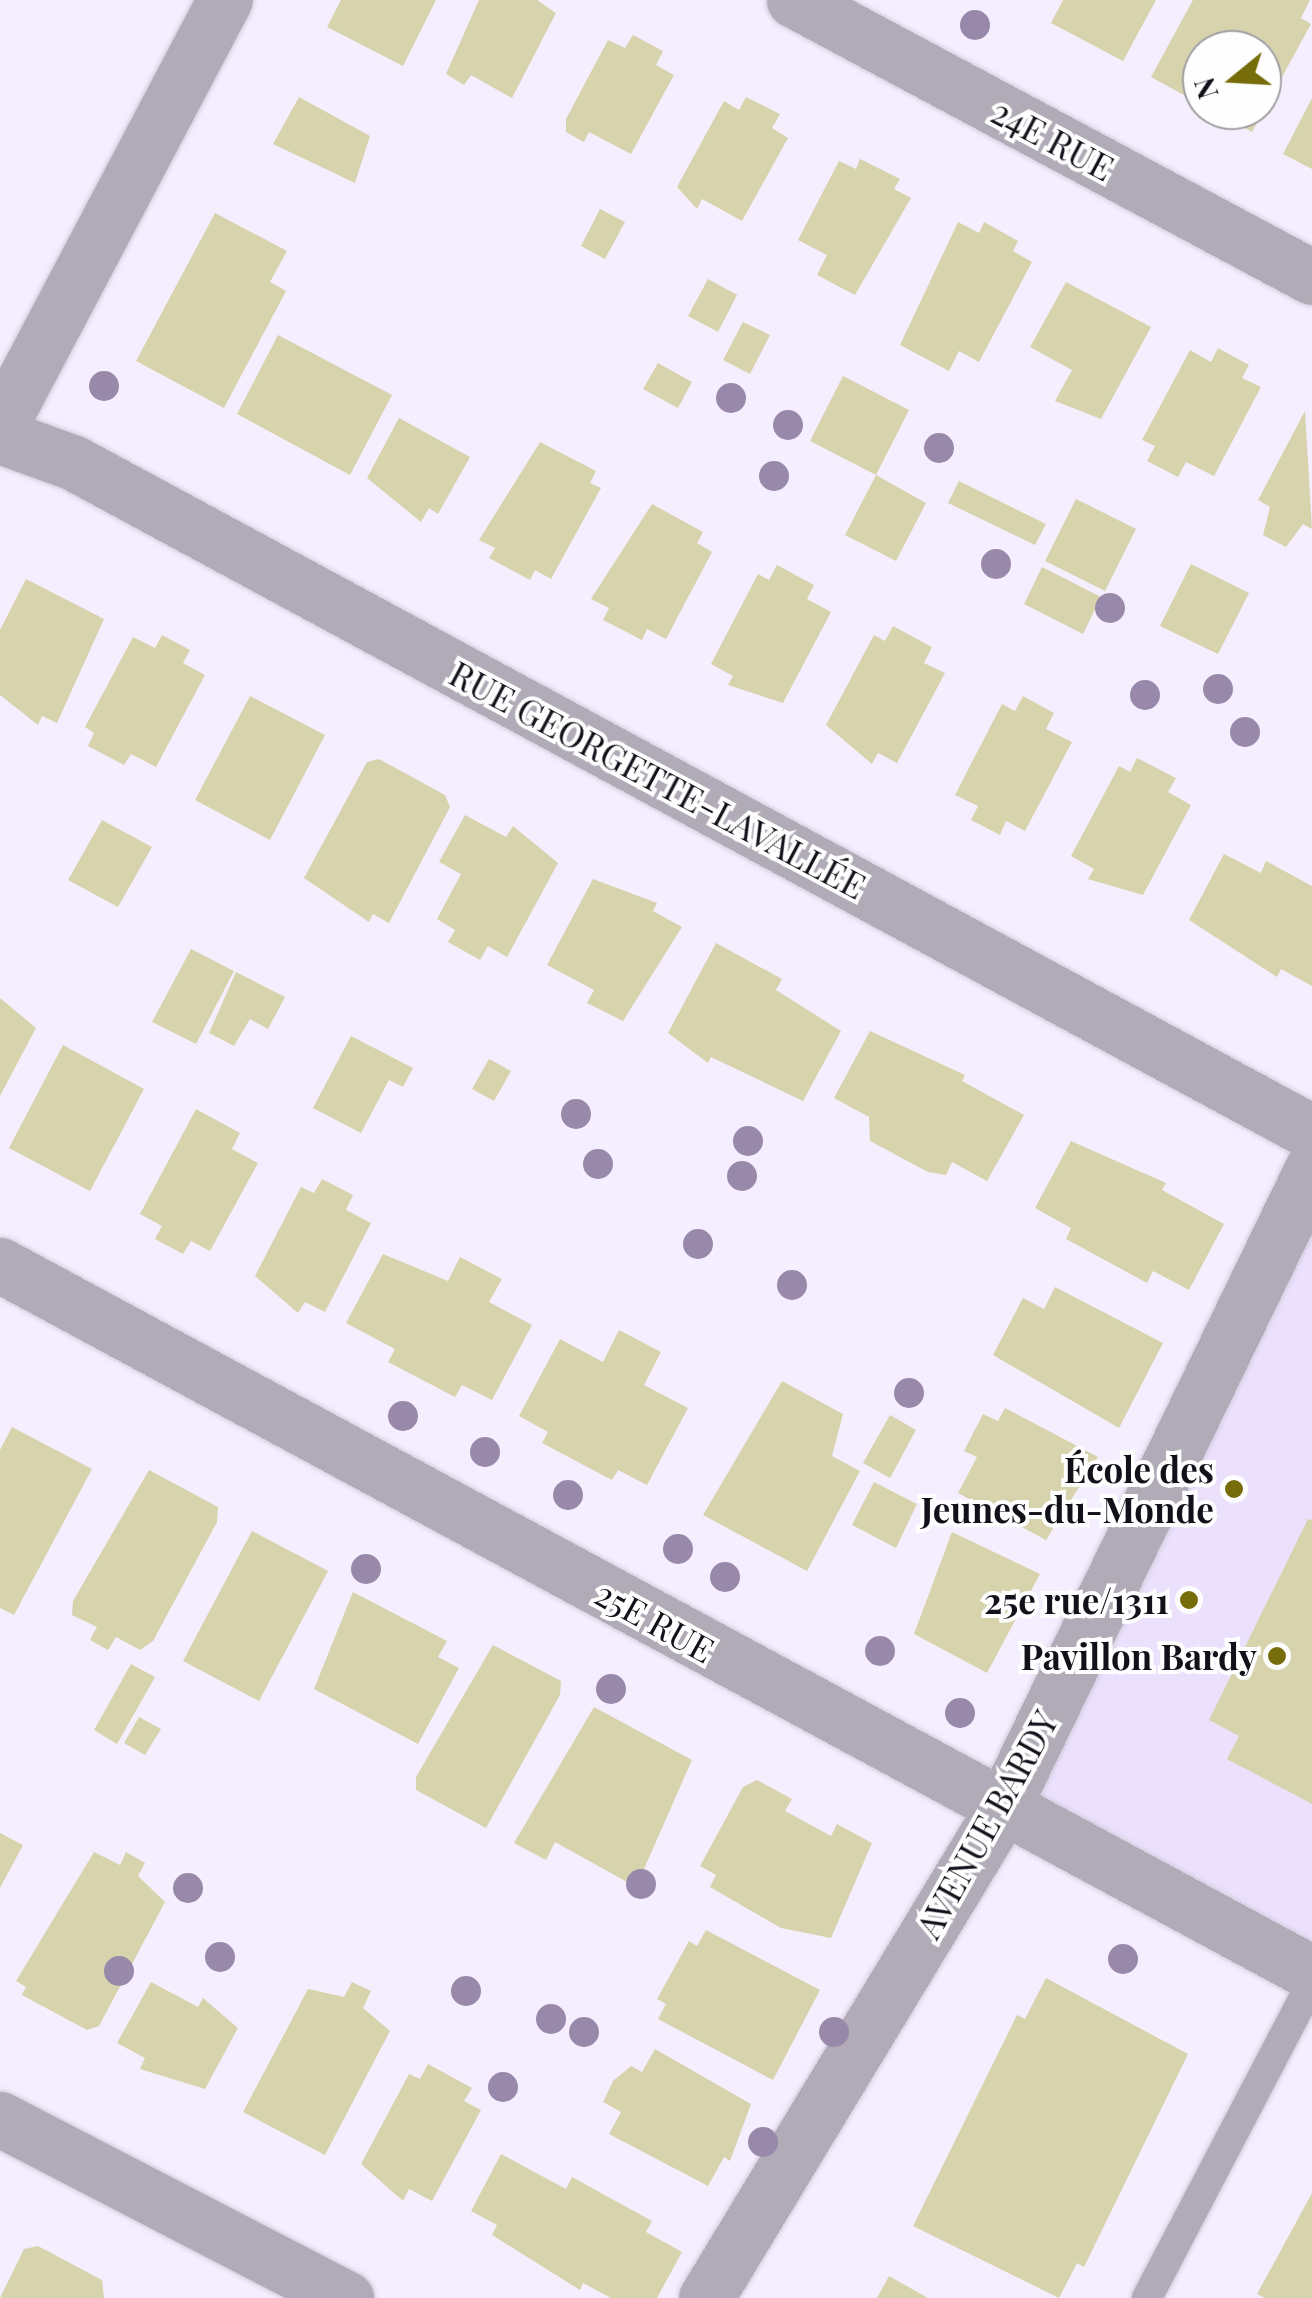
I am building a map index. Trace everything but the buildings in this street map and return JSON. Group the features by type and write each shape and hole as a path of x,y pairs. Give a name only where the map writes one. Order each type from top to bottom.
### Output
{"street":[{"path":"0,426 225,0"},
{"name":"24E RUE","path":"794,0 1312,277"},
{"name":"RUE GEORGETTE-LAVALLÉE","path":"0,436 74,463 1312,1132"},
{"name":"AVENUE BARDY","path":"706,2298 1002,1809 1312,1169"},
{"name":"25E RUE","path":"0,1265 1312,1973"},
{"path":"0,2119 346,2298"}],"lane":[{"path":"1146,2298 1312,1983"}],"shaded area":[{"name":"École des Jeunes-du-Monde","path":"1312,1169 1312,1956 1002,1809"}],"place":[{"name":"École des Jeunes-du-Monde","path":"1234,1489"},
{"name":"25e rue/1311","path":"1189,1600"},
{"name":"Pavillon Bardy","path":"1277,1656"}]}
